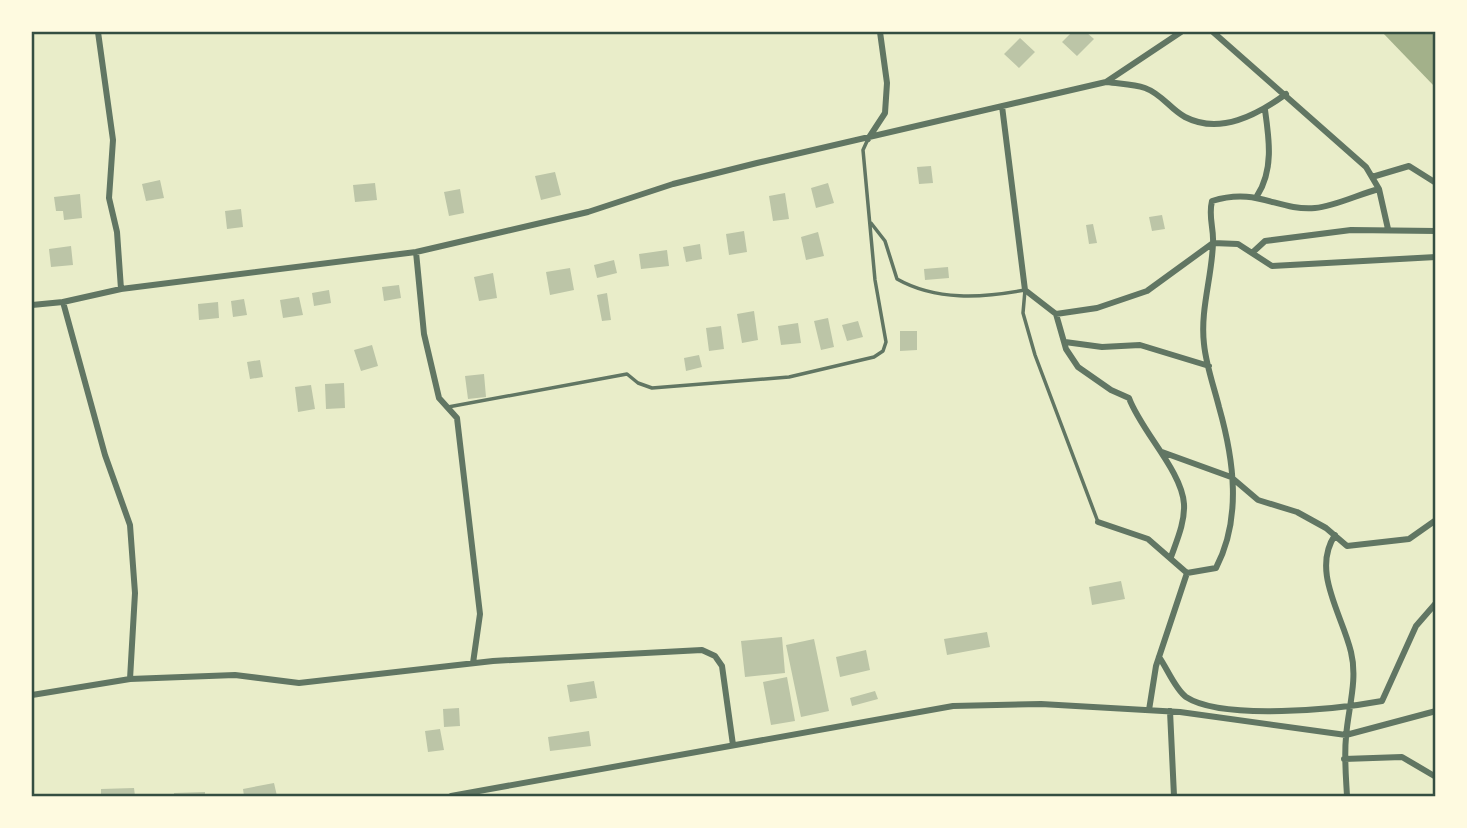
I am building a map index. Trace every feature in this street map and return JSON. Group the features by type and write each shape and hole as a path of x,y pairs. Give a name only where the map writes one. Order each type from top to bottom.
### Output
{"street":[{"path":"98,32 113,140 109,198 117,232 121,289"},
{"path":"867,139 885,113 887,83 880,32"},
{"path":"32,305 63,302 121,289 416,252 588,212 674,184 757,163 1106,82 1181,32"},
{"path":"1213,32 1366,167 1379,189 1388,229"},
{"path":"1106,82 1146,88 1166,99 1183,116 1209,124 1235,121 1265,110 1286,94"},
{"path":"1002,106 1025,290 1056,314 1066,349 1078,367 1111,390 1129,398 1136,419 1160,451 1184,502 1181,530 1171,556"},
{"path":"1257,196 1264,185 1270,145 1265,110"},
{"path":"1372,177 1409,166 1436,183"},
{"path":"1187,573 1216,568 1228,545 1234,514 1223,421 1203,345 1204,294 1213,243 1209,213 1212,201 1229,196 1257,196 1315,208 1379,189"},
{"path":"1252,253 1265,241 1388,229 1436,231"},
{"path":"1056,314 1097,308 1147,291 1213,243 1238,244 1272,266 1436,257"},
{"path":"416,252 424,334 439,398 457,418 480,614 473,663"},
{"path":"63,302 105,455 130,525 135,593 130,679"},
{"path":"1066,342 1102,347 1140,345 1209,366"},
{"path":"1160,451 1231,477 1258,500 1297,512 1335,535 1347,546 1409,539 1436,520"},
{"path":"1098,522 1147,539 1171,556 1187,573"},
{"path":"1335,535 1325,551 1328,582 1352,654 1351,707 1344,759 1347,796"},
{"path":"1149,710 1159,657 1187,573"},
{"path":"1159,657 1185,696 1211,706 1285,711 1351,707 1382,701 1416,626 1436,603"},
{"path":"32,695 130,679 235,675 299,683 473,663 702,650 715,656 722,666 733,745"},
{"path":"451,796 954,706 1041,704 1170,711 1346,734 1436,710"},
{"path":"1170,711 1174,796"},
{"path":"1344,759 1402,757 1436,777"}],"lane":[{"path":"447,407 627,374 638,383 652,388 789,377 874,357 883,351 886,342 863,150 867,139"},
{"path":"870,221 885,241 897,279 919,291 984,297 1025,290 1023,313 1035,355 1098,522"}],"shaded area":[{"path":"1382,32 1435,32 1435,87"}],"building":[{"path":"1072,32 1086,32 1094,39 1077,56 1062,42"},
{"path":"1020,38 1035,52 1019,68 1004,54"},
{"path":"931,166 933,183 919,184 917,167"},
{"path":"555,172 561,195 541,200 535,176"},
{"path":"160,180 164,198 146,201 142,184"},
{"path":"375,183 377,200 355,202 353,185"},
{"path":"828,183 834,203 816,208 811,188"},
{"path":"460,189 464,213 449,216 444,192"},
{"path":"785,193 789,219 773,221 769,196"},
{"path":"80,194 82,218 64,220 63,211 56,211 54,197"},
{"path":"241,209 243,227 227,229 225,211"},
{"path":"1162,215 1165,229 1152,231 1149,217"},
{"path":"1093,224 1097,243 1089,244 1086,225"},
{"path":"744,231 747,252 729,255 726,234"},
{"path":"818,232 824,256 806,260 801,237"},
{"path":"700,244 702,259 686,262 683,247"},
{"path":"71,246 73,265 51,267 49,249"},
{"path":"667,250 669,266 641,269 639,254"},
{"path":"614,260 617,273 597,278 594,265"},
{"path":"948,267 949,278 925,280 924,269"},
{"path":"570,268 574,290 550,295 546,272"},
{"path":"493,273 497,298 479,301 474,277"},
{"path":"399,285 401,298 384,301 382,287"},
{"path":"329,290 331,303 314,306 312,293"},
{"path":"607,293 611,320 602,321 597,295"},
{"path":"299,297 303,315 283,318 280,300"},
{"path":"244,299 247,315 233,317 231,301"},
{"path":"218,302 219,318 199,320 198,304"},
{"path":"754,311 758,340 742,343 737,314"},
{"path":"828,318 834,347 821,350 814,321"},
{"path":"858,321 863,337 847,341 842,325"},
{"path":"798,323 801,343 781,345 778,326"},
{"path":"721,326 724,349 709,351 706,328"},
{"path":"900,331 917,331 917,350 900,351"},
{"path":"372,345 378,366 361,371 354,350"},
{"path":"699,355 702,367 686,371 684,358"},
{"path":"260,360 263,377 250,379 247,362"},
{"path":"484,374 486,397 468,399 465,376"},
{"path":"344,383 345,408 326,409 325,384"},
{"path":"311,385 315,409 298,412 295,387"},
{"path":"1121,581 1125,599 1092,605 1089,587"},
{"path":"987,632 990,647 947,655 944,639"},
{"path":"782,637 785,673 745,677 741,641"},
{"path":"814,639 829,711 801,717 786,645"},
{"path":"866,650 870,670 840,677 836,657"},
{"path":"787,677 795,721 771,725 763,682"},
{"path":"594,681 597,698 570,702 567,685"},
{"path":"875,691 878,699 852,706 850,698"},
{"path":"459,708 460,726 444,727 443,709"},
{"path":"440,729 444,750 428,752 425,731"},
{"path":"589,731 591,746 550,751 548,737"},
{"path":"274,783 277,796 244,796 243,789"},
{"path":"134,788 135,796 101,796 101,789"},
{"path":"205,792 205,796 174,796 174,793"}]}
